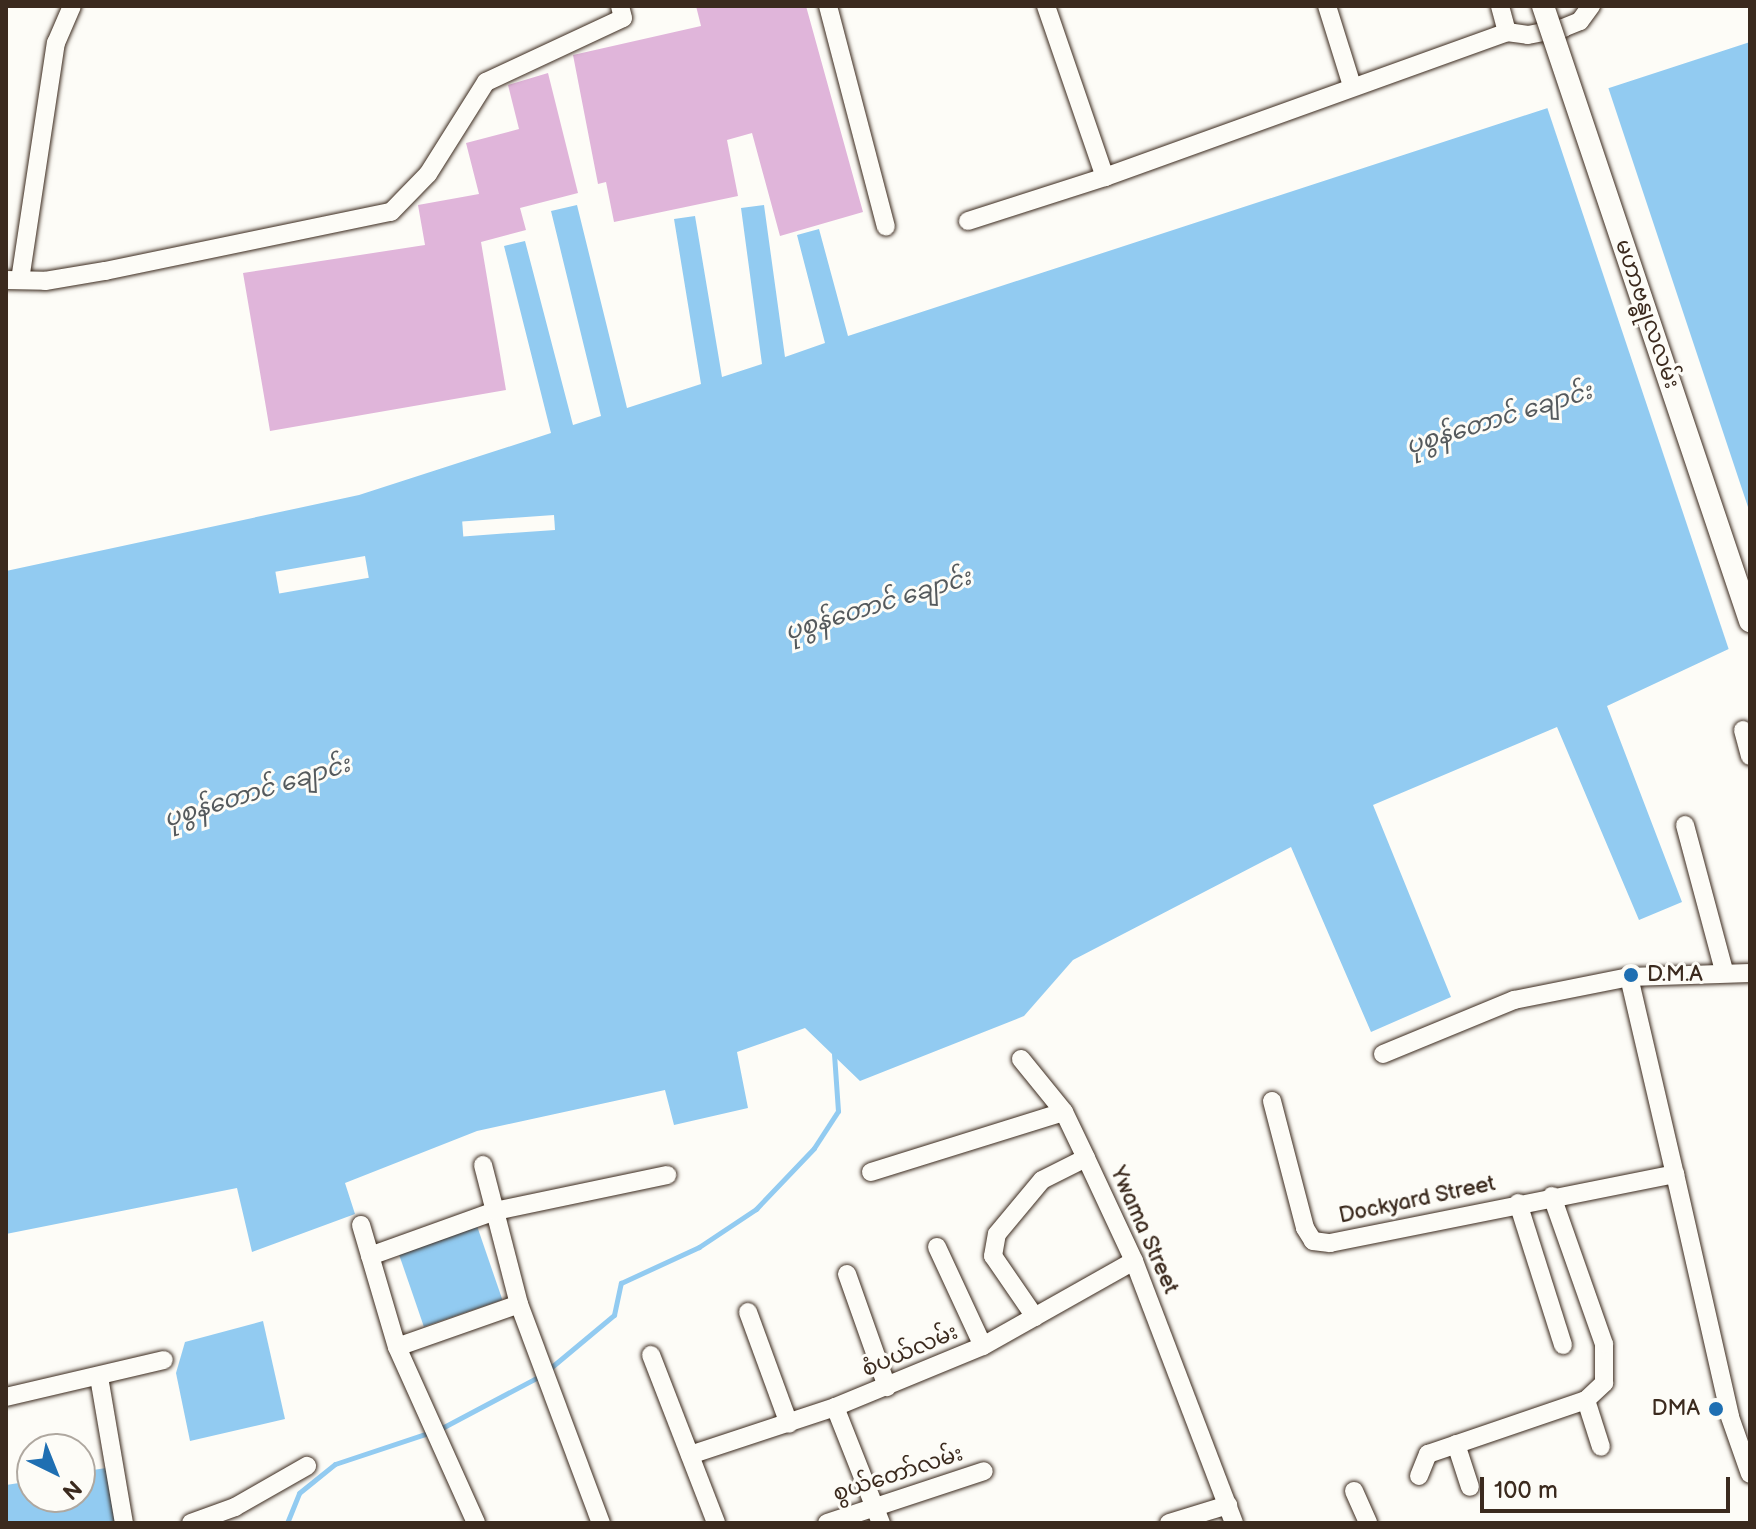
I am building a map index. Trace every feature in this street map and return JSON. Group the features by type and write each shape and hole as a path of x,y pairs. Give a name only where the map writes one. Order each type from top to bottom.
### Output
{"main road":[{"name":"မဟာဗန္ဓုလလမ်း","path":"1543,6 1750,621"}],"street":[{"path":"72,6 56,43 13,280 119,268 391,212 428,174 486,82 623,18 620,6"},
{"path":"828,6 886,227"},
{"path":"1046,6 1105,177"},
{"path":"1327,6 1352,86"},
{"path":"1500,6 1507,32"},
{"path":"968,221 1105,177 1507,32 1528,35 1563,28 1580,21 1591,6"},
{"path":"1743,730 1750,756"},
{"path":"1685,825 1724,971"},
{"path":"1383,1054 1514,1000 1629,977 1724,971 1750,973"},
{"path":"1629,977 1730,1417 1750,1474"},
{"path":"1021,1059 1064,1112 1086,1158"},
{"name":"Dockyard Street","path":"1272,1101 1305,1228 1313,1241 1330,1243 1552,1196 1675,1174"},
{"path":"871,1172 1064,1112"},
{"name":"Ywama Street","path":"1035,1317 993,1256 997,1234 1042,1180 1086,1158 1134,1261 1234,1523"},
{"path":"483,1165 519,1304 601,1523"},
{"path":"370,1256 495,1211 667,1175"},
{"path":"1419,1476 1424,1456 1586,1400 1604,1383 1607,1362 1552,1196"},
{"path":"1518,1203 1563,1345"},
{"path":"361,1225 397,1347 425,1420 476,1523"},
{"path":"937,1247 983,1346"},
{"name":"စံပယ်လမ်း","path":"690,1455 835,1407 983,1346 1134,1261"},
{"path":"847,1274 887,1387"},
{"path":"397,1347 519,1304"},
{"path":"748,1312 789,1424"},
{"path":"651,1355 716,1523"},
{"path":"6,1397 164,1360"},
{"path":"99,1377 124,1523"},
{"path":"1586,1400 1601,1447"},
{"path":"835,1407 878,1516"},
{"path":"1456,1444 1470,1487"},
{"path":"191,1523 235,1507 307,1466"},
{"name":"စွယ်တော်လမ်း","path":"827,1523 878,1516 984,1471"},
{"path":"1354,1491 1368,1523"},
{"path":"1169,1523 1228,1505"}],"water":[{"name":"ပုစွန်တောင် ချောင်း","path":"1750,42 1750,639 1607,706 1682,902 1639,920 1557,727 1373,805 1451,997 1371,1032 1291,847 1073,960 1024,1016 860,1081 805,1028 737,1052 748,1108 674,1125 665,1090 477,1131 345,1183 355,1214 252,1252 237,1188 6,1234 6,571 359,495 551,433 504,246 525,241 573,425 601,416 551,211 577,205 627,408 701,384 674,219 695,216 722,377 762,364 741,208 764,205 785,357 825,343 797,235 819,229 848,336"},
{"path":"477,1226 502,1300 424,1327 399,1253"},
{"path":"263,1321 285,1419 190,1441 176,1373 185,1342"},
{"path":"106,1468 115,1523 6,1523 6,1485 16,1483 16,1513 96,1513 96,1470"}],"pier":[{"path":"1607,84 1750,513 1750,644 1730,653 1546,104"},
{"path":"554,515 555,530 463,536 462,521"},
{"path":"365,556 369,578 279,593 275,572"}],"building":[{"path":"696,6 806,6 863,212 780,236 752,133 727,140 738,196 614,222 606,182 598,184 573,55 701,26"},
{"path":"548,73 578,193 520,208 526,230 481,242 506,390 270,431 243,273 425,245 418,205 479,194 466,143 519,129 508,85"}],"waterway":[{"path":"548,1370 614,1315 621,1283 699,1247 756,1209 814,1148 838,1111 834,1054"},
{"path":"440,1429 540,1376"},
{"path":"287,1523 299,1493 335,1464 431,1432"}],"place":[{"name":"D.M.A","path":"1631,975"},
{"name":"DMA","path":"1716,1409"}]}
